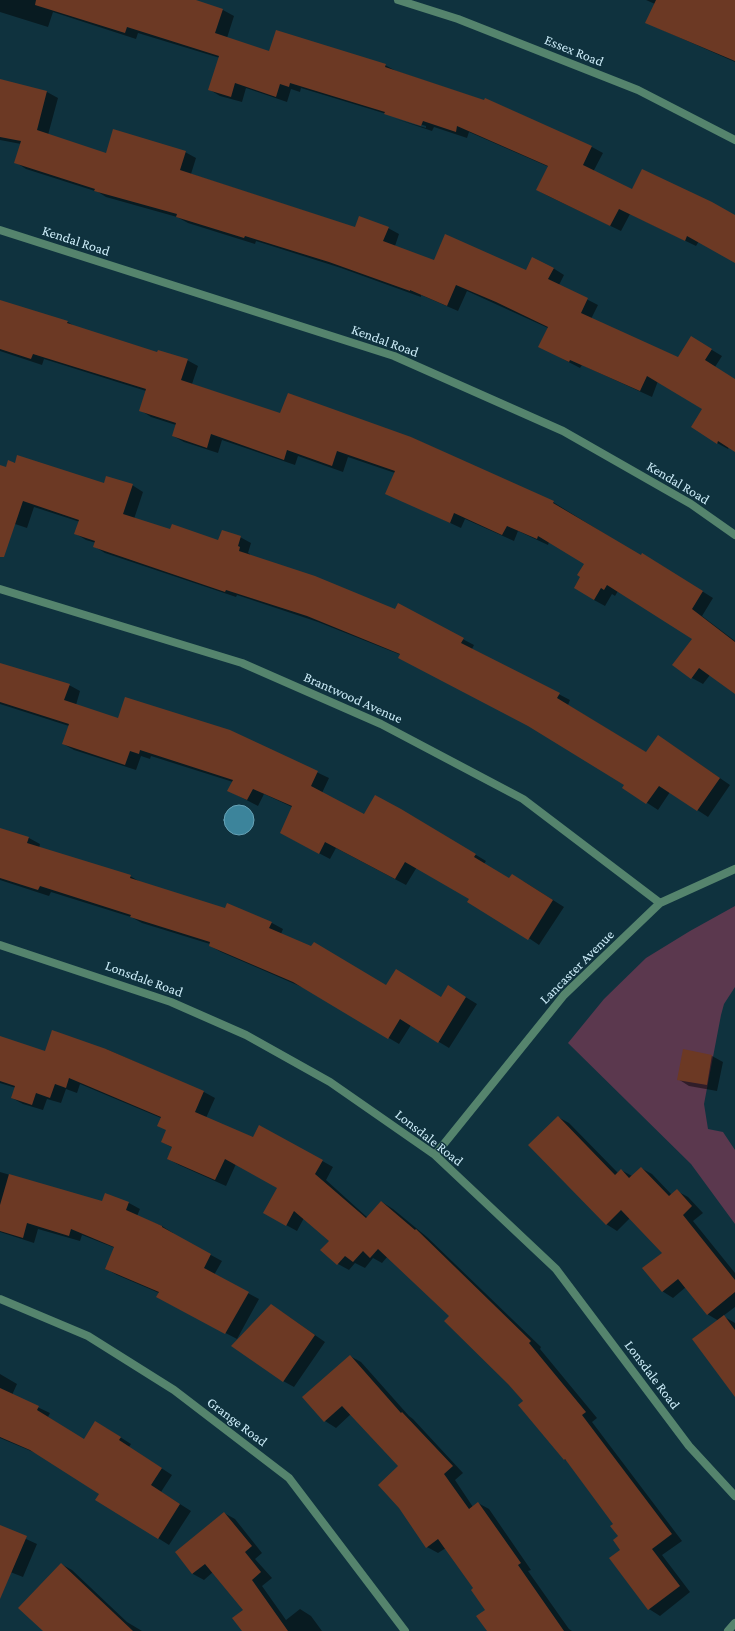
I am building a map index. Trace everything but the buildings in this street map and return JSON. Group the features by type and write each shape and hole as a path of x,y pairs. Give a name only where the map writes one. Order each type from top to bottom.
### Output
{"street":[{"name":"Essex Road","path":"398,0 458,19 638,90 735,140"},
{"name":"Kendal Road","path":"0,230 394,356 563,431 691,504 735,535"},
{"name":"Brantwood Avenue","path":"0,589 242,663 381,724 523,799 660,903"},
{"name":"Lancaster Avenue","path":"435,1155 564,995 660,903 735,869"},
{"name":"Lonsdale Road","path":"0,944 171,1002 240,1032 330,1082 435,1155 556,1269 689,1446 735,1496"},
{"name":"Grange Road","path":"0,1299 88,1336 174,1390 289,1478 405,1631"},
{"path":"728,1631 735,1623"}],"shaded area":[{"path":"735,906 735,987 724,1004 721,1015 704,1104 708,1129 723,1132 735,1150 735,1224 691,1164 568,1043 604,999 646,958"}],"water":[{"path":"239,805 250,809 254,820 250,831 239,835 228,831 224,820 228,809"}]}
